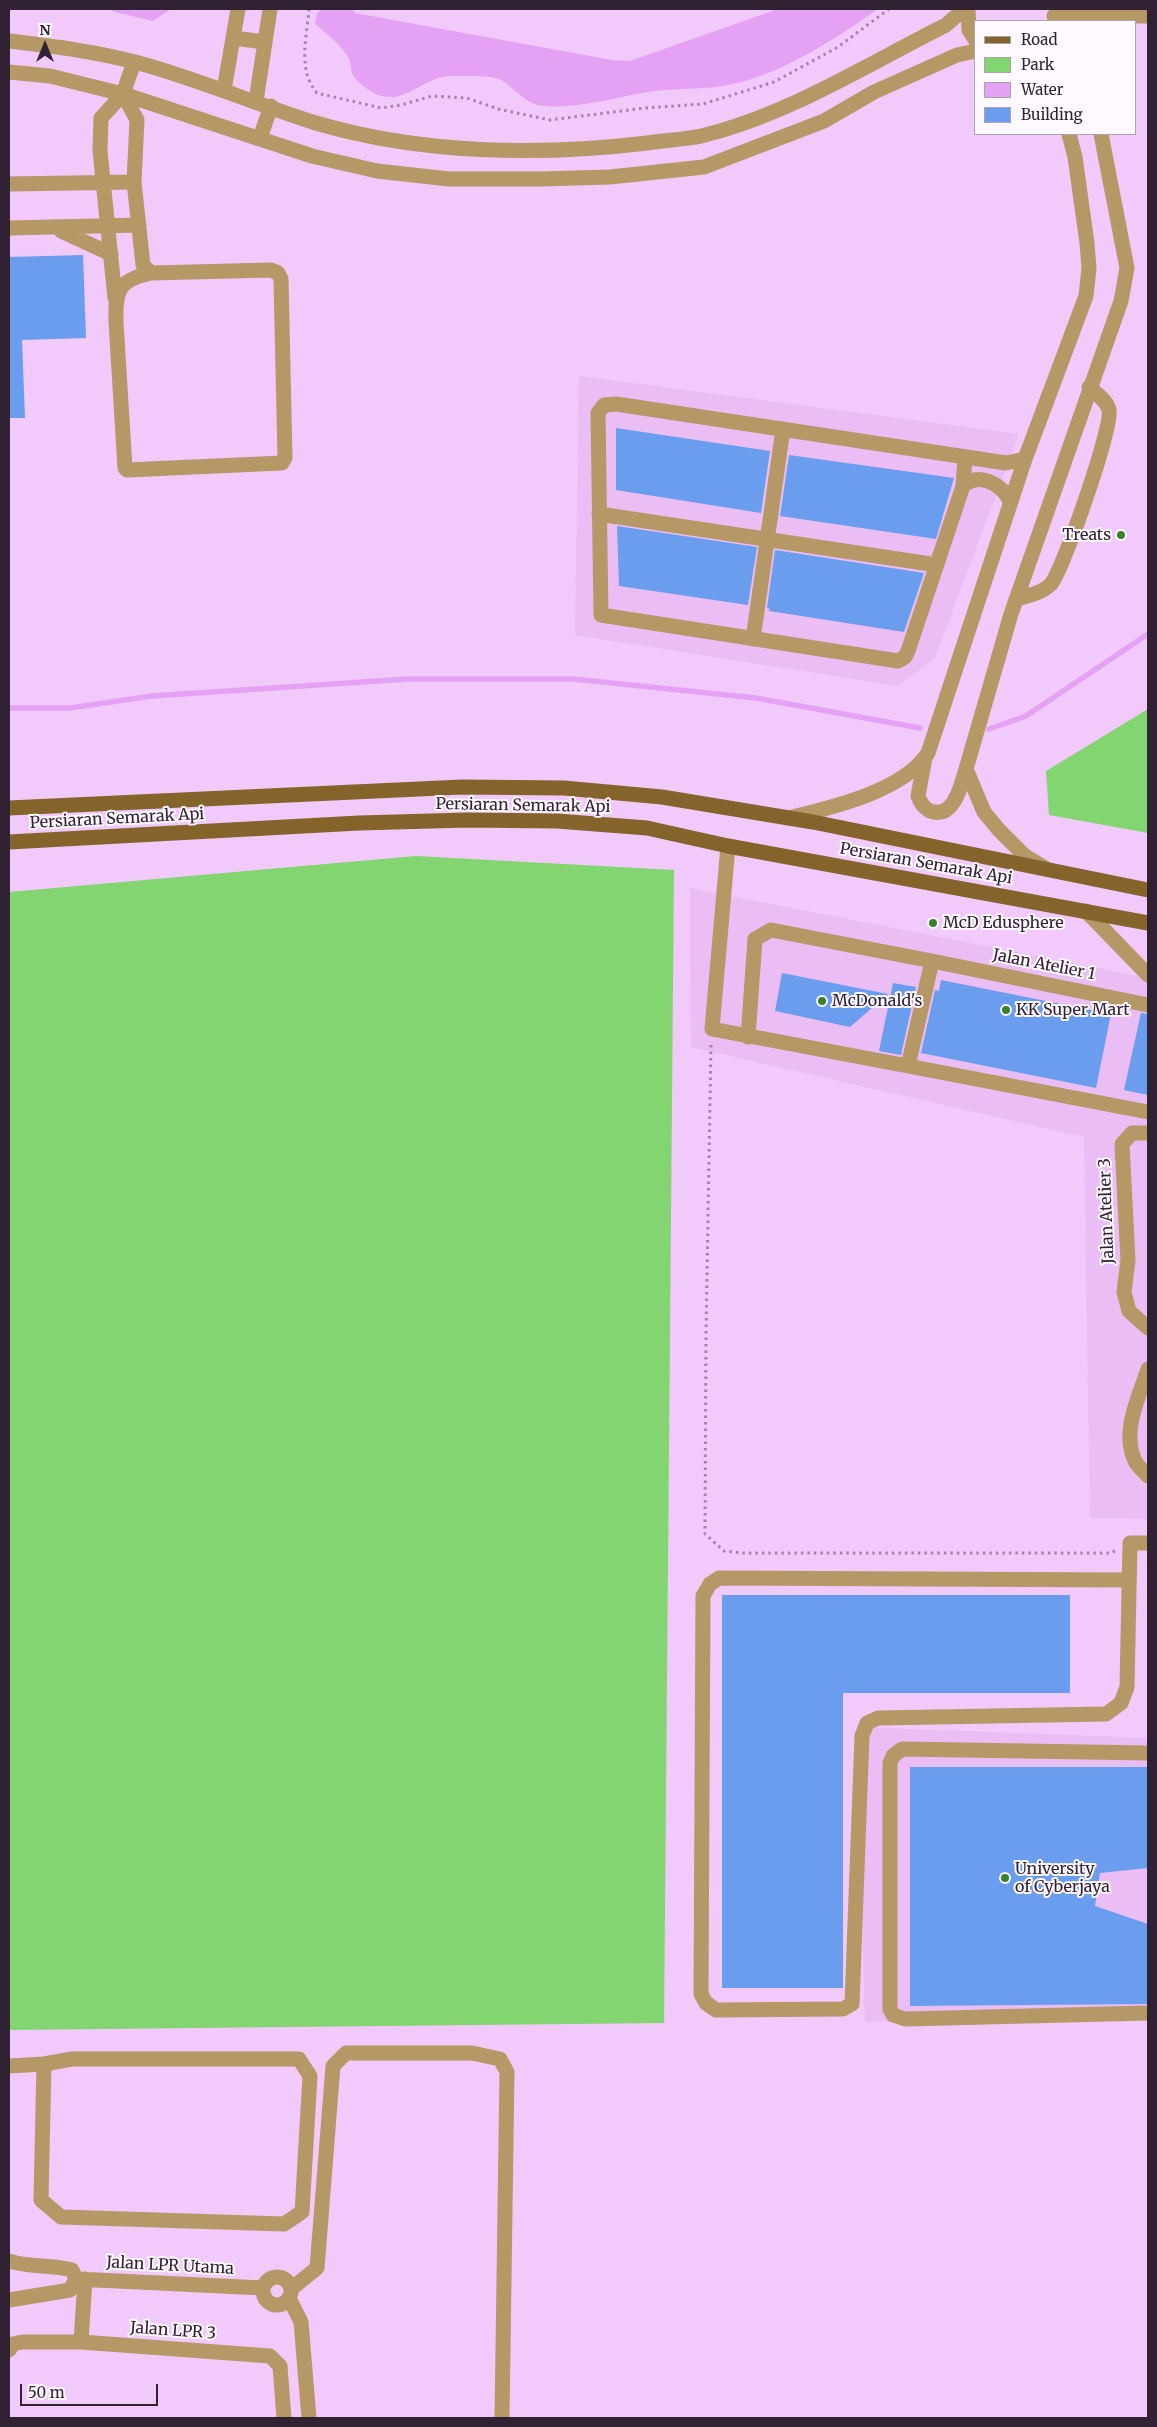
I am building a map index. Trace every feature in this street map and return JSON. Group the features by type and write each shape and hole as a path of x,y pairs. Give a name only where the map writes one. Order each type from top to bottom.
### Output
{"main road":[{"name":"Persiaran Semarak Api","path":"9,808 462,786 564,788 662,796 788,818 1148,890"},
{"name":"Persiaran Semarak Api","path":"12,843 359,823 468,820 557,821 647,828 728,846 1148,923"}],"street":[{"path":"224,90 238,9"},
{"path":"256,101 270,9"},
{"path":"966,9 969,30 974,38"},
{"path":"9,41 134,62 272,106 316,123 353,131 450,147 540,150 609,147 700,136 762,116 815,94 946,25 966,9"},
{"path":"1053,15 1103,19 1148,16"},
{"path":"233,38 265,42"},
{"path":"9,72 50,76 123,94 312,156 377,171 450,179 610,177 704,167 824,121 874,92 957,55 974,51"},
{"path":"116,298 135,276 151,273 272,270 278,273 281,279 285,458 282,462 127,470 125,468 116,298 100,151 101,118 123,94 134,62"},
{"path":"123,94 137,120 134,182 143,265 151,273"},
{"path":"260,138 272,106"},
{"path":"1069,135 1075,157 1087,243 1089,268 1086,296 1010,502 925,758 918,796 926,809 934,812 942,812 951,807 966,769 1016,598 1120,301 1127,268 1101,135"},
{"path":"9,184 134,182"},
{"path":"9,228 55,229 139,225"},
{"path":"55,229 112,254"},
{"path":"1016,598 1029,596 1051,583 1068,545 1107,433 1109,411 1105,402 1089,387"},
{"path":"964,457 963,486 908,652 905,657 898,661 601,615 598,413 604,405 616,404 964,457 1006,462 1025,459"},
{"path":"754,639 783,429"},
{"path":"963,486 974,480 997,484 1006,492 1010,502"},
{"path":"599,514 937,565"},
{"path":"788,818 830,808 890,785 925,758"},
{"path":"966,769 984,812 1025,856 1045,868"},
{"path":"728,846 712,1029 1148,1112"},
{"path":"1086,911 1148,975"},
{"name":"Jalan Atelier 1","path":"748,1037 755,939 771,930 932,960 1148,1004"},
{"path":"908,1066 932,960"},
{"name":"Jalan Atelier 3","path":"1148,1133 1132,1133 1122,1144 1121,1162 1128,1260 1124,1292 1129,1311 1148,1328"},
{"path":"1148,1369 1133,1416 1129,1444 1136,1463 1148,1476"},
{"path":"1129,1580 719,1578 710,1584 703,1596 701,1994 706,2003 716,2010 843,2010 852,2004 862,1736 867,1723 878,1718 1106,1714 1121,1703 1127,1687 1130,1543 1148,1543"},
{"path":"1148,1753 902,1749 893,1756 890,1763 890,2009 893,2015 905,2019 1148,2013"},
{"path":"309,2418 300,2322 290,2294 287,2281 275,2277 267,2280 263,2288 264,2297 271,2304 281,2304 290,2294 317,2268 333,2066 346,2053 472,2053 500,2059 507,2072 502,2418"},
{"path":"9,2066 44,2064 72,2059 299,2059 310,2076 302,2212 284,2224 61,2217 41,2200 44,2064"},
{"path":"9,2261 18,2264 59,2266 72,2270 80,2279 81,2342"},
{"path":"9,2300 60,2294 70,2290 80,2279"},
{"name":"Jalan LPR Utama","path":"80,2279 263,2288"},
{"name":"Jalan LPR 3","path":"9,2350 13,2344 22,2342 81,2342 270,2356 280,2366 284,2418"}],"path":[{"path":"309,9 304,58 308,77 317,93 381,108 432,96 467,98 498,109 550,120 645,108 703,104 774,82 838,47 889,9"},
{"path":"712,1029 706,1332 706,1534 724,1551 742,1554 1109,1554 1130,1543"}],"shaded area":[{"path":"579,376 1019,434 935,658 898,686 575,635"},
{"path":"690,888 1148,978 1148,1519 1090,1518 1084,1137 691,1047"},
{"name":"University of Cyberjaya","path":"857,1727 1148,1738 1148,2018 865,2022"}],"green space":[{"path":"1148,709 1148,833 1049,815 1046,771"},
{"path":"416,856 674,870 664,2023 9,2030 9,892"}],"water":[{"path":"109,9 171,9 153,21"},
{"path":"322,9 352,9 355,13 612,60 630,61 778,9 878,9 805,56 764,75 723,86 647,92 556,107 537,105 525,99 501,80 485,77 443,77 400,96 378,95 356,80 346,54 334,40 315,24 317,13"}],"building":[{"path":"83,255 86,338 22,340 25,418 9,418 9,257"},
{"path":"616,428 770,451 761,513 616,490"},
{"path":"789,455 954,478 936,539 780,516"},
{"path":"617,526 757,547 748,605 619,586"},
{"path":"775,550 924,573 904,632 769,611 770,609 767,608"},
{"name":"McDonald's","path":"782,973 888,994 850,1027 775,1011"},
{"path":"941,980 1111,1014 1096,1088 921,1053 935,990 939,991"},
{"path":"893,983 916,987 901,1055 879,1051"},
{"path":"1141,1013 1148,1014 1148,1095 1124,1090"},
{"path":"722,1595 1070,1595 1070,1693 843,1693 843,1988 722,1988"},
{"name":"University of Cyberjaya","path":"910,1767 1148,1767 1148,1868 1100,1873 1095,1906 1148,1924 1148,2004 910,2006"}],"waterway":[{"path":"989,729 1026,716 1148,634"},
{"path":"9,708 70,708 152,696 408,679 573,679 756,698 920,728"}],"place":[{"name":"Treats","path":"1121,535"},
{"name":"McD Edusphere","path":"933,923"},
{"name":"McDonald's","path":"822,1001"},
{"name":"KK Super Mart","path":"1006,1010"},
{"name":"University of Cyberjaya","path":"1005,1878"}]}
